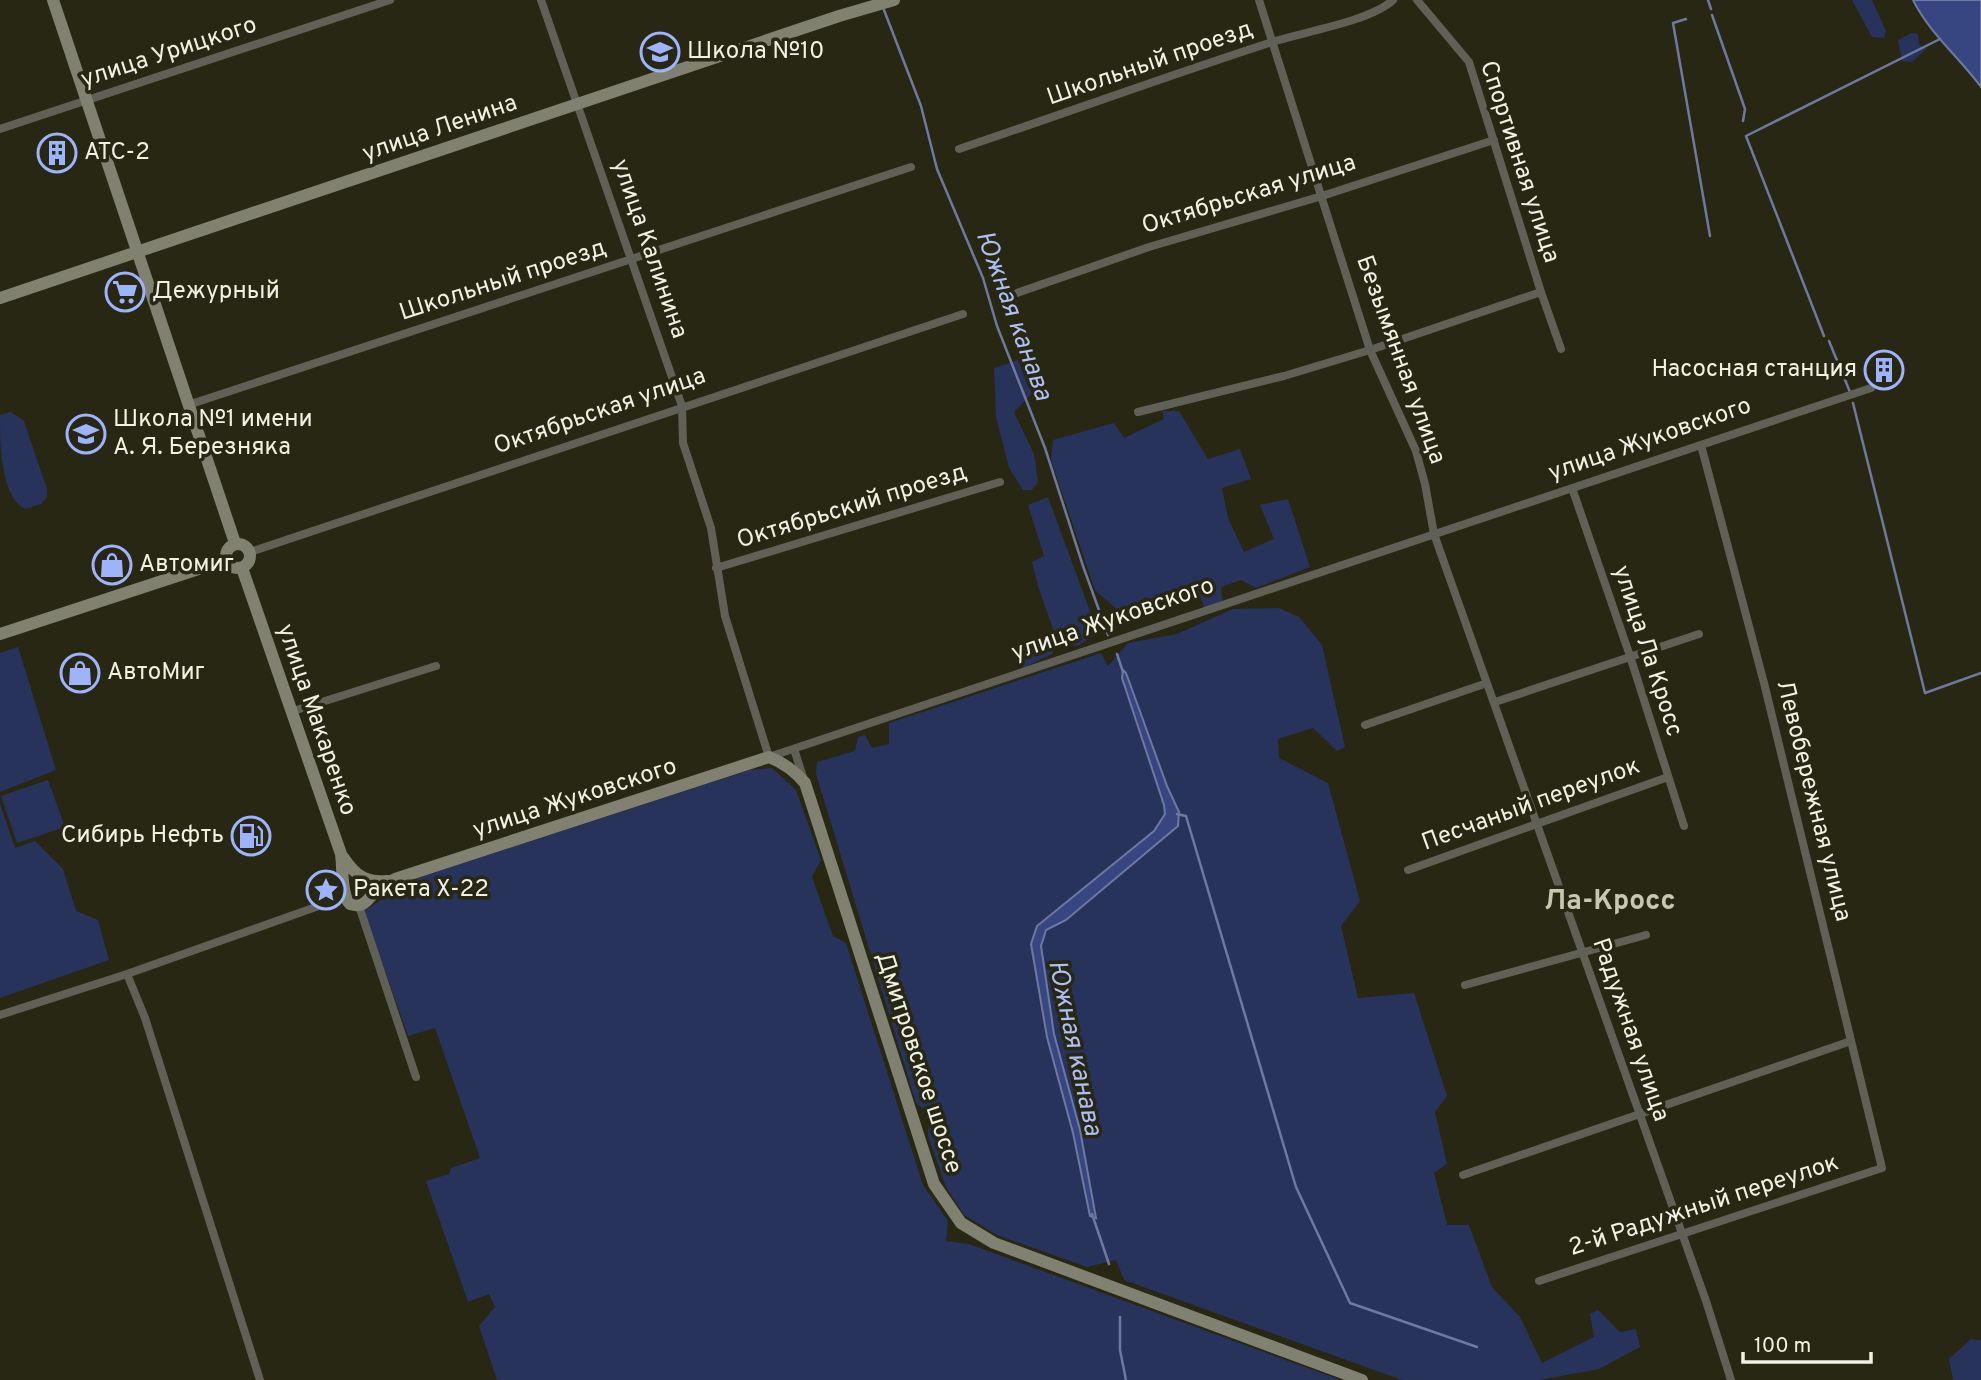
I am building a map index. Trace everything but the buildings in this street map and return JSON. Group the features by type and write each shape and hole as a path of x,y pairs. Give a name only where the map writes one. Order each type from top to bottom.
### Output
{"street":[{"path":"53,0 235,543"},
{"name":"улица Урицкого","path":"0,129 390,0"},
{"name":"улица Калинина","path":"541,0 682,406 683,443 711,528 725,616 769,757"},
{"name":"улица Ленина","path":"0,298 893,0"},
{"name":"Безымянная улица","path":"1259,0 1370,350 1416,451 1434,534"},
{"name":"Школьный проезд","path":"959,149 1274,42 1364,15 1392,0"},
{"name":"Спортивная улица","path":"1417,0 1469,62 1561,349"},
{"name":"Октябрьская улица","path":"1017,293 1149,247 1322,196 1494,140"},
{"name":"Школьный проезд","path":"188,405 911,167"},
{"path":"1138,412 1284,376 1541,292"},
{"name":"Октябрьская улица","path":"250,552 963,314"},
{"name":"улица Жуковского","path":"371,896 384,884 395,880 1871,388"},
{"name":"Левобережная улица","path":"1702,444 1764,682 1882,1168"},
{"name":"Октябрьский проезд","path":"716,568 1000,482"},
{"name":"улица Ла Кросс","path":"1572,488 1630,656 1684,826"},
{"name":"Радужная улица","path":"1434,534 1538,823 1731,1380"},
{"path":"235,543 244,545 250,552 249,562 242,568 232,567 226,560 227,550 235,543"},
{"path":"0,634 226,560"},
{"name":"улица Макаренко","path":"242,568 341,853 344,892"},
{"path":"1495,702 1699,634"},
{"path":"290,712 436,666"},
{"path":"1365,725 1487,683"},
{"path":"794,749 805,783"},
{"path":"769,757 787,765 805,783"},
{"name":"Песчаный переулок","path":"1408,870 1668,777"},
{"name":"Дмитровское шоссе","path":"805,783 934,1184 961,1223 994,1243 1362,1380"},
{"path":"341,853 371,887 371,896 366,903 359,906 350,904 344,892"},
{"path":"0,1015 127,974 344,892 353,878 395,880"},
{"path":"359,906 416,1077"},
{"path":"1465,985 1646,935"},
{"path":"127,974 145,1018 260,1380"},
{"path":"1463,1175 1851,1041"},
{"name":"2-й Радужный переулок","path":"1539,1281 1882,1168"}],"shaded area":[{"path":"1852,0 1872,0 1886,31 1884,38 1872,37"},
{"path":"1913,0 1981,0 1981,87 1936,35"},
{"path":"1912,33 1918,34 1919,45 1927,48 1912,62 1902,61 1898,40"},
{"path":"1018,360 1032,393 1014,412 1034,454 1038,482 1032,490 1023,490 1009,468 996,417 994,368"},
{"path":"1162,411 1179,411 1208,459 1240,449 1251,479 1222,488 1228,518 1244,552 1274,539 1260,505 1288,499 1310,567 1256,588 1241,580 1221,587 1223,605 1205,609 1200,597 1165,608 1145,597 1133,613 1123,615 1095,590 1051,460 1053,440 1114,423 1124,438 1164,419"},
{"path":"11,412 24,421 47,489 47,497 41,504 25,509 11,493 3,467 0,415"},
{"path":"1048,497 1098,633 1078,646 1057,643 1052,654 1023,668 1018,653 1055,635 1032,562 1044,556 1028,505"},
{"path":"1279,608 1299,617 1322,645 1345,747 1337,751 1313,728 1278,739 1279,758 1328,783 1360,901 1341,926 1358,998 1414,993 1447,1096 1435,1112 1447,1164 1434,1173 1447,1225 1469,1225 1492,1287 1520,1317 1542,1363 1594,1337 1590,1314 1598,1310 1620,1332 1636,1329 1640,1347 1599,1369 1539,1380 1402,1380 1124,1280 1116,1260 1087,1267 997,1235 964,1215 946,1187 928,1136 929,1113 916,1103 816,774 817,762 855,751 858,737 865,735 872,748 889,744 889,723 1101,653 1108,666 1128,643 1177,634 1233,609"},
{"path":"18,647 56,770 0,792 0,653"},
{"path":"1123,670 1179,812 1178,826 1066,920 1046,930 1041,946 1054,1034 1080,1130 1096,1218 1090,1216 1073,1133 1047,1037 1031,944 1037,926 1154,831 1165,814 1122,678"},
{"path":"772,768 796,790 821,860 812,877 833,936 846,943 923,1185 948,1221 946,1241 969,1244 1340,1380 497,1380 479,1326 495,1307 489,1294 468,1302 426,1181 449,1174 451,1168 480,1158 435,1028 408,1036 364,911 382,899 393,886 750,770"},
{"path":"48,780 65,827 17,843 1,796"},
{"path":"0,804 15,848 35,841 63,869 76,911 98,920 109,960 0,998"},
{"path":"1971,1339 1981,1340 1981,1380 1953,1380 1949,1359"}],"waterway":[{"path":"1708,0 1711,9"},
{"name":"Южная канава","path":"884,10 921,106 937,169 983,278 997,326 1045,448 1108,635"},
{"path":"1712,15 1745,109 1743,121"},
{"path":"1686,19 1673,23 1710,236"},
{"path":"1824,336 1746,136 1940,39"},
{"path":"1829,341 1850,392"},
{"path":"1853,403 1925,693 1981,673"},
{"name":"Южная канава","path":"1117,654 1123,672"},
{"path":"1177,814 1186,816 1296,1187 1350,1303 1477,1347"},
{"name":"Южная канава","path":"1092,1214 1109,1264"},
{"name":"Южная канава","path":"1120,1317 1120,1350 1126,1380"}],"place":[{"name":"Школа №10","path":"660,52"},
{"name":"АТС-2","path":"57,153"},
{"name":"Дежурный","path":"125,292"},
{"name":"Насосная станция","path":"1884,370"},
{"name":"Школа №1 имени А. Я. Березняка","path":"86,434"},
{"name":"Автомиг","path":"112,565"},
{"name":"АвтоМиг","path":"80,673"},
{"name":"Сибирь Нефть","path":"251,836"},
{"name":"Ракета Х-22","path":"326,890"}],"district":[{"name":"Ла-Кросс","path":"1610,902"}]}
